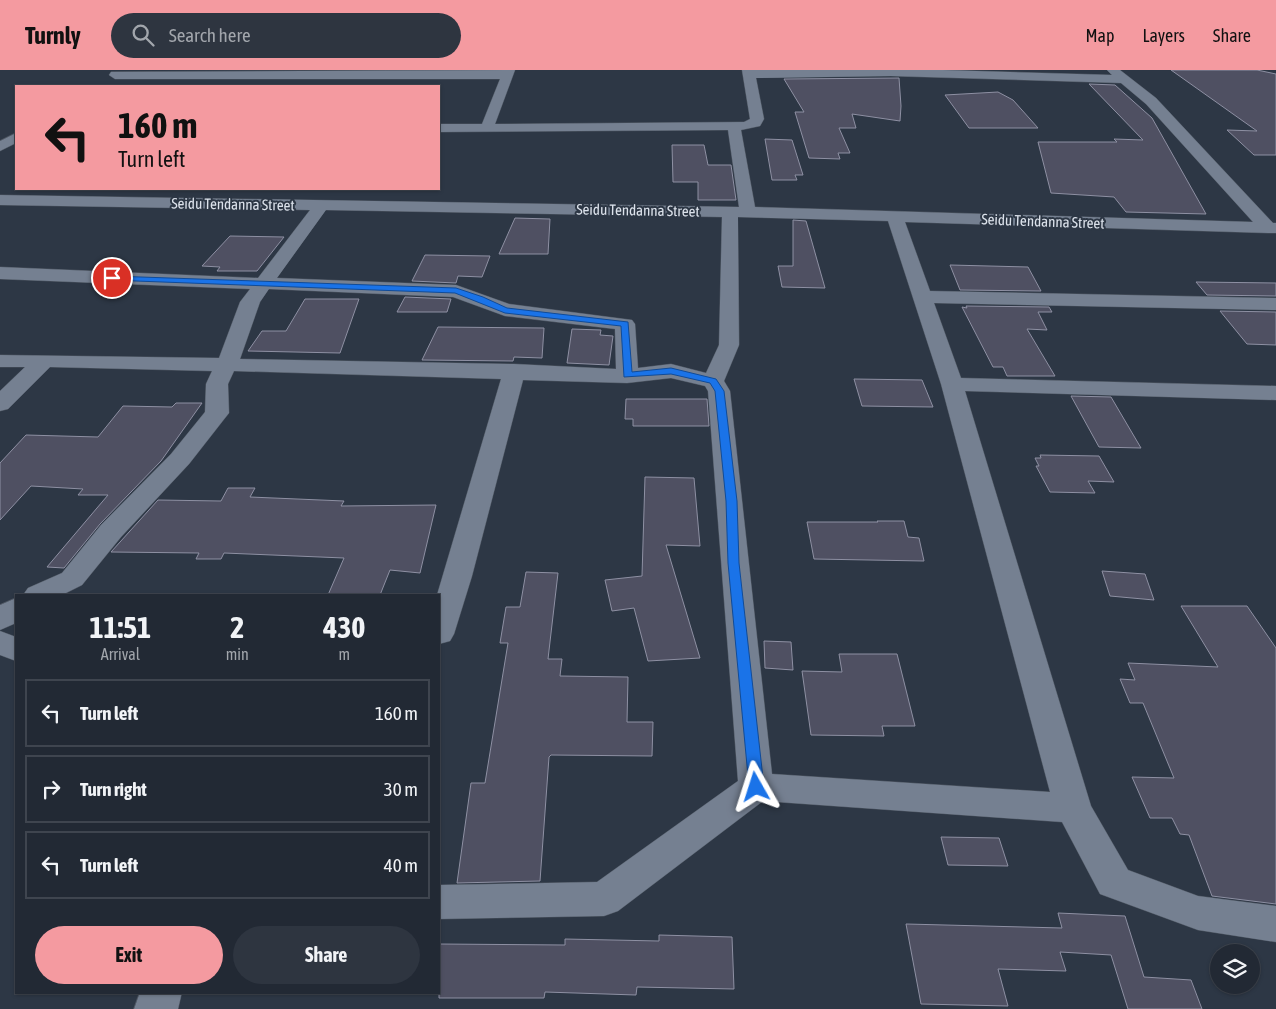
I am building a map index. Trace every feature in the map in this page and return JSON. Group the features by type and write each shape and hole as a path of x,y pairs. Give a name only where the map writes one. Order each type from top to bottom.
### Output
{"street":[{"path":"103,83 119,73 308,76 508,72 487,127"},
{"path":"440,128 734,127 755,124 757,119 749,73 1117,74 1151,101 1272,228"},
{"path":"301,85 308,76"},
{"path":"713,381 729,345 739,212 734,127"},
{"path":"0,147 15,138"},
{"path":"383,205 392,190"},
{"path":"0,212 7,200"},
{"name":"Seidu Tendanna Street","path":"7,200 739,212 1272,228"},
{"path":"40,594 72,579 111,531 180,459 217,414 217,384 234,349 250,302 261,284 321,206"},
{"path":"895,216 952,384 1073,808 1114,882 1198,913 1271,927"},
{"path":"0,273 456,291 480,298 505,310 625,324 627,376"},
{"path":"922,297 1276,304"},
{"path":"0,361 514,371 627,376 671,371 713,381 719,391 732,501 734,563 756,787"},
{"path":"0,404 44,361"},
{"path":"440,631 458,576 514,371"},
{"path":"952,384 1276,393"},
{"path":"0,620 15,609"},
{"path":"0,641 15,649"},
{"path":"440,902 604,899 756,787 1073,808"},
{"path":"156,1009 161,994"}],"building":[{"path":"1171,70 1257,70 1276,74 1276,155 1254,155 1227,130 1257,131"},
{"path":"899,78 900,121 852,114 856,128 839,128 850,153 838,153 840,159 809,158 795,112 804,112 784,79"},
{"path":"1089,84 1115,85 1152,118 1206,214 1126,212 1114,197 1051,193 1038,142 1117,142 1114,139 1143,140"},
{"path":"998,92 1013,100 1038,128 969,128 945,95"},
{"path":"765,139 792,140 803,175 795,175 797,180 772,180"},
{"path":"672,145 704,145 708,165 731,165 736,200 698,200 698,182 673,182"},
{"path":"515,218 550,219 548,254 499,254"},
{"path":"793,220 806,221 825,288 782,287 778,266 793,266"},
{"path":"230,236 284,237 257,271 217,271 220,267 202,266"},
{"path":"425,255 490,256 482,277 458,276 456,283 412,281"},
{"path":"950,265 1028,267 1041,291 960,290"},
{"path":"1196,282 1276,283 1276,296 1207,295"},
{"path":"405,297 451,299 447,312 397,312"},
{"path":"305,299 359,299 340,353 248,351 262,331 286,331"},
{"path":"966,306 1049,307 1052,312 1038,312 1047,330 1027,329 1055,376 1007,376 1003,367 993,367 962,307 967,308"},
{"path":"1220,311 1276,312 1276,345 1247,344"},
{"path":"438,327 544,328 542,358 514,357 513,361 422,360"},
{"path":"572,329 601,330 600,335 613,336 609,365 567,363"},
{"path":"854,379 922,380 933,407 862,406"},
{"path":"1071,396 1111,397 1141,448 1099,447"},
{"path":"626,399 707,399 709,426 633,426 633,419 625,419"},
{"path":"176,403 202,403 161,461 100,524 64,568 47,567 108,495 78,495 83,489 31,486 0,520 0,463 26,435 98,437 123,406 172,407"},
{"path":"1040,455 1099,456 1114,482 1088,481 1095,493 1050,492 1036,466 1039,466 1035,458 1041,458"},
{"path":"645,477 694,478 700,546 666,545 700,658 648,661 634,608 612,611 605,580 642,576"},
{"path":"228,488 255,488 250,497 344,501 341,506 436,505 420,573 390,570 380,594 328,594 344,558 224,553 221,559 196,559 199,553 111,552 158,500 221,501"},
{"path":"904,521 908,537 919,538 924,561 814,559 807,522"},
{"path":"1102,571 1145,574 1154,600 1110,596"},
{"path":"526,572 558,573 548,659 562,659 560,676 628,677 627,722 653,722 652,756 551,755 549,757 540,881 457,883 471,783 485,783 508,643 500,643 506,607 520,607"},
{"path":"1181,606 1247,606 1276,648 1276,904 1212,896 1189,835 1180,834 1172,818 1150,818 1132,777 1174,778 1143,703 1130,703 1120,679 1135,680 1128,663 1218,667"},
{"path":"764,641 791,642 793,670 765,668"},
{"path":"839,654 897,654 915,726 882,726 884,736 811,735 802,671 842,672"},
{"path":"941,837 999,838 1008,866 948,865"},
{"path":"1058,913 1125,916 1144,977 1191,980 1202,1009 1128,1009 1111,955 1060,952 1066,971 998,969 1008,1006 921,1004 906,924 1062,928"},
{"path":"659,935 732,937 734,989 637,987 636,995 545,992 544,998 439,998 440,944 565,945 565,939 659,941"}],"route":[{"path":"112,278 456,291 480,298 505,310 625,324 627,376 671,371 713,381 719,391 732,501 734,563 756,787"}]}
